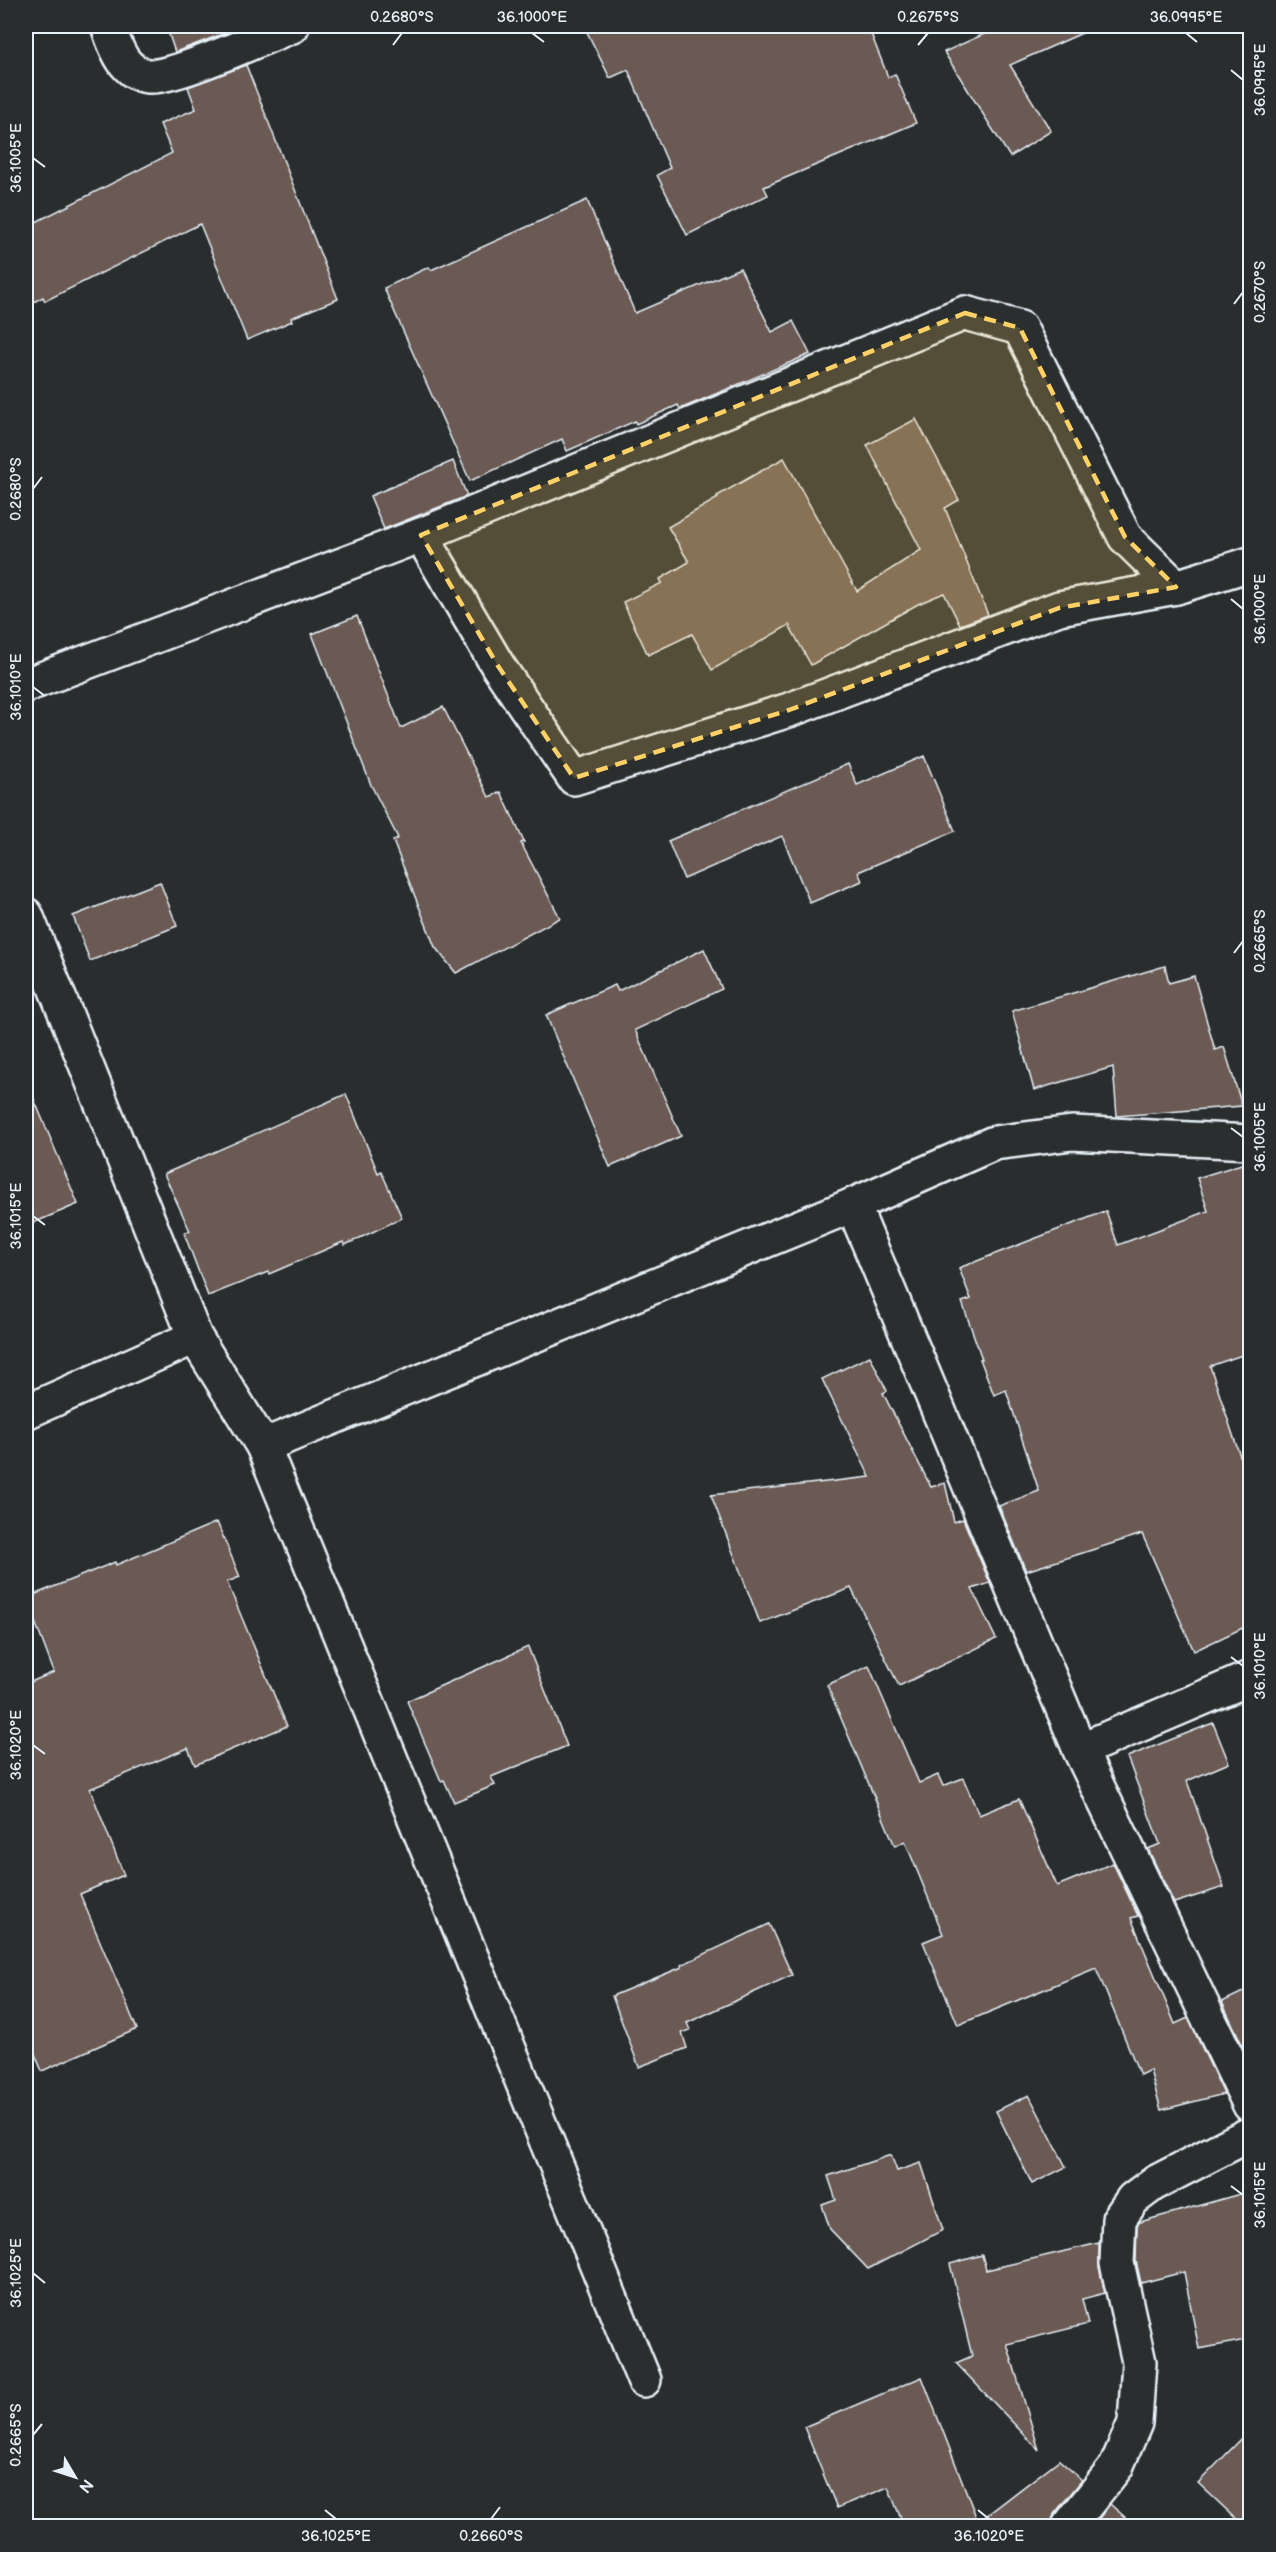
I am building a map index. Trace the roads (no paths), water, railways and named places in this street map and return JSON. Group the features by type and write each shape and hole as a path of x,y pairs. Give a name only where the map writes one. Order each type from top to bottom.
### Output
{"street":[{"path":"108,26 118,55 135,71 148,76 196,64 292,26"},
{"path":"26,685 421,535 964,313 1020,327 1125,537 1176,587"},
{"path":"421,535 498,666 574,778 789,710 1059,608 1176,587 1251,564"},
{"path":"26,915 195,1337 263,1446 644,2380"},
{"path":"263,1446 853,1205 994,1143 1072,1132 1251,1142"},
{"path":"853,1205 1080,1750 1251,2105"},
{"path":"26,1412 195,1337"},
{"path":"1080,1750 1251,1678"},
{"path":"1069,2526 1116,2467 1135,2423 1139,2362 1117,2263 1119,2219 1133,2199 1153,2184 1251,2134"}]}
